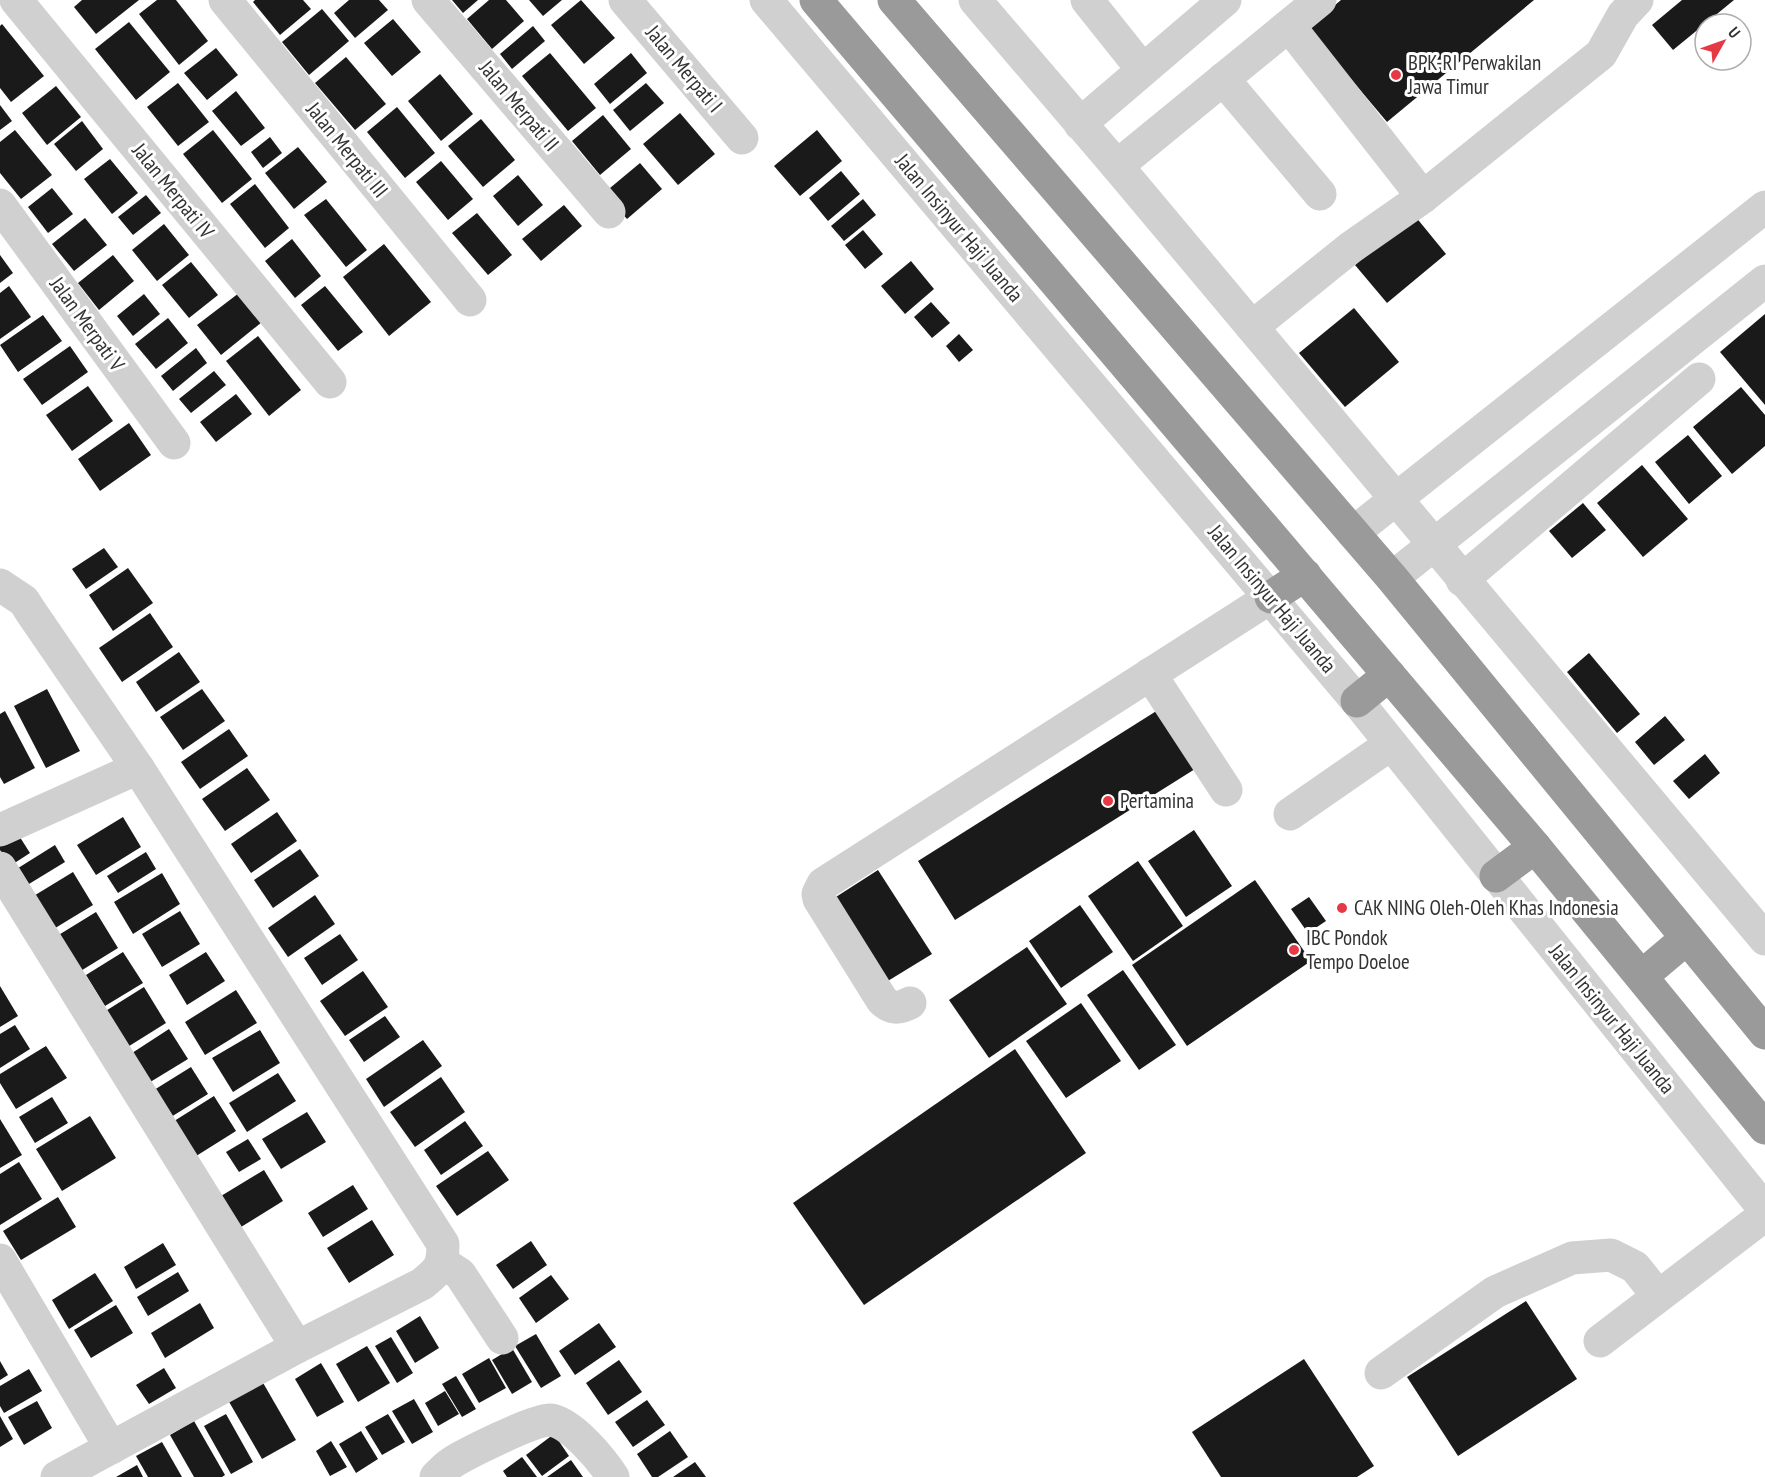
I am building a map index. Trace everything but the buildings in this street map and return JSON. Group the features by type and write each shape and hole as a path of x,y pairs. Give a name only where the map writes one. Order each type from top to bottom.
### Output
{"highway":[{"name":"Jalan Insinyur Haji Juanda","path":"816,0 1535,847 1765,1128"},
{"path":"894,0 1392,578 1765,1033"},
{"path":"1271,597 1305,575"},
{"path":"1358,701 1389,675"},
{"path":"1497,876 1535,847"},
{"path":"1642,976 1687,938"}],"street":[{"name":"Jalan Merpati IV","path":"16,0 330,382"},
{"name":"Jalan Merpati III","path":"225,0 470,300"},
{"name":"Jalan Merpati II","path":"428,0 609,212"},
{"name":"Jalan Merpati I","path":"625,0 742,138"},
{"name":"Jalan Insinyur Haji Juanda","path":"766,0 1358,701 1765,1210"},
{"path":"975,0 1765,939"},
{"path":"1087,0 1142,69"},
{"path":"1117,166 1320,0"},
{"path":"1252,327 1350,248 1423,197 1601,54 1623,15 1637,0"},
{"path":"1080,123 1142,69 1209,5"},
{"path":"1289,26 1423,197"},
{"path":"1223,79 1320,194"},
{"name":"Jalan Merpati V","path":"0,205 174,443"},
{"path":"1353,533 1765,207"},
{"path":"1392,578 1765,281"},
{"path":"1462,580 1699,379"},
{"path":"0,585 24,601 138,768 443,1244 443,1263 422,1284 297,1347 57,1477"},
{"path":"910,1003 894,1008 882,1000 819,899 819,889 823,884 1271,597"},
{"path":"1150,674 1226,790"},
{"path":"1290,814 1391,744"},
{"path":"0,830 138,768"},
{"path":"0,868 297,1347"},
{"path":"1600,1341 1765,1215"},
{"path":"1381,1373 1495,1292 1572,1258 1611,1255 1635,1268 1658,1296"},
{"path":"0,1260 111,1448"},
{"path":"443,1263 460,1274 502,1338"},
{"path":"436,1477 451,1463 533,1422 551,1419 569,1429 600,1456 613,1477"}],"place":[{"name":"BPK-RI Perwakilan Jawa Timur","path":"1396,75"},
{"name":"Pertamina","path":"1108,801"},
{"name":"CAK NING Oleh-Oleh Khas Indonesia","path":"1342,908"},
{"name":"IBC Pondok Tempo Doeloe","path":"1294,950"}]}
